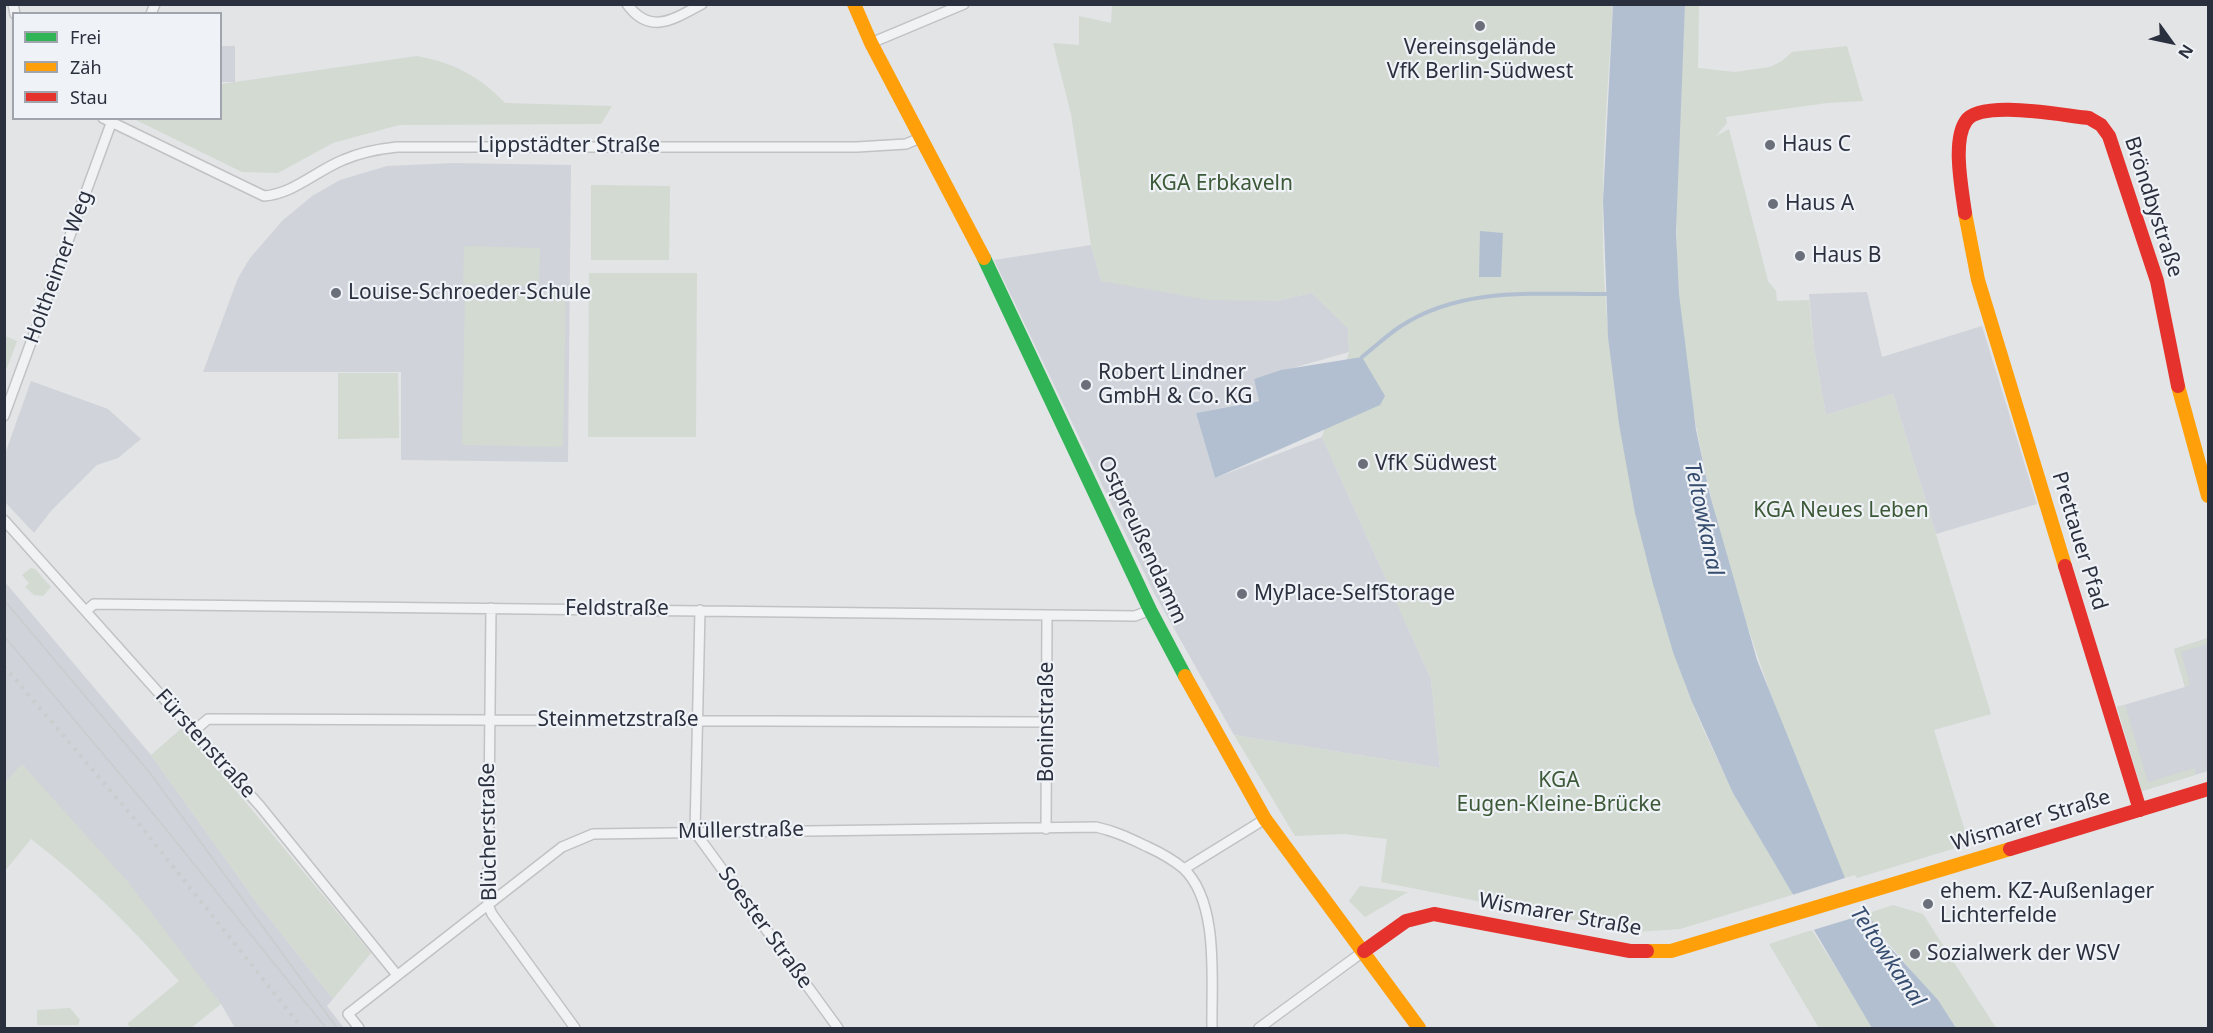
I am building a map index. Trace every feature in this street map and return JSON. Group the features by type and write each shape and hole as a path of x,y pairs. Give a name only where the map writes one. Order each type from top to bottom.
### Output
{"main road":[{"name":"Ostpreußendamm","path":"854,4 871,43 986,262 1049,391 1149,610 1265,819 1419,1029"},
{"name":"Bröndbystraße","path":"1979,284 1964,210 1960,142 1966,120 1991,109 2089,118 2101,125 2109,136 2157,281 2181,400 2208,496"},
{"name":"Prettauer Pfad","path":"1979,284 2140,810"},
{"name":"Wismarer Straße","path":"1364,951 1406,921 1429,914 1452,916 1619,950 1653,952 1697,945 2208,789"}],"street":[{"path":"627,5 645,21 663,22 702,4"},
{"path":"871,43 964,4"},
{"name":"Lippstädter Straße","path":"109,120 264,196 275,195 342,160 369,151 416,145 857,147 906,144 920,138"},
{"name":"Holtheimer Weg","path":"4,416 8,396 109,120"},
{"name":"Fürstenstraße","path":"4,520 261,806 397,975"},
{"name":"Feldstraße","path":"86,611 94,604 1135,616 1149,610"},
{"name":"Blücherstraße","path":"490,608 488,904 492,914 575,1029"},
{"path":"695,832 700,610"},
{"name":"Boninstraße","path":"1046,829 1047,615"},
{"name":"Steinmetzstraße","path":"194,731 208,719 1047,722"},
{"path":"1184,869 1265,819"},
{"name":"Müllerstraße","path":"359,1029 348,1014 562,847 583,837 605,831 1096,827 1152,849 1184,869 1197,890 1206,912 1210,936 1212,1029"},
{"name":"Soester Straße","path":"695,832 838,1029"},
{"path":"1259,1029 1364,951"}],"shaded area":[{"path":"222,46 235,46 235,82 222,82"},
{"path":"454,163 571,165 568,462 401,460 401,372 203,372 238,278 250,258 282,221 312,196 340,180 387,166"},
{"path":"1091,245 1101,281 1276,301 1312,293 1348,328 1349,352 1254,379 1259,400 1196,413 1215,478 1322,437 1431,679 1440,768 1234,735 1154,593 994,260"},
{"path":"1867,292 1882,357 1982,326 2037,504 1936,534 1893,394 1826,415 1814,348 1809,294"},
{"path":"31,381 108,409 141,439 118,458 97,465 51,511 34,533 4,501 5,454"},
{"path":"5,582 151,755 254,899 333,999 327,1006 344,1028 235,1028 221,1004 23,765 5,782"},
{"path":"2208,638 2208,771 2142,791 2117,707 2185,687 2174,649"}],"green space":[{"path":"1112,5 1613,5 1604,155 1603,246 1608,332 1626,459 1655,584 1687,689 1731,787 1793,892 1792,895 1680,929 1634,932 1381,882 1387,839 1344,834 1295,836 1234,735 1440,768 1431,679 1322,437 1349,352 1348,328 1312,293 1276,301 1208,300 1101,281 1091,245 1071,114 1053,43 1079,45 1079,16 1111,23"},
{"name":"KGA Neues Leben","path":"1685,5 1699,5 1698,68 1735,72 1770,67 1782,61 1792,52 1847,46 1863,101 1827,103 1726,117 1727,123 1716,136 1729,129 1768,281 1776,291 1777,301 1809,300 1814,348 1826,415 1893,394 1991,714 1934,730 1969,844 1857,878 1855,875 1845,878 1787,737 1737,593 1700,446 1687,371 1677,259 1678,150"},
{"path":"417,56 443,62 465,72 485,85 505,103 612,106 601,124 399,125 333,143 278,173 242,172 136,120 222,120 222,84"},
{"path":"591,185 670,186 669,260 591,260"},
{"path":"464,246 540,248 539,286 463,284"},
{"path":"589,273 697,273 696,437 588,437"},
{"path":"465,292 566,293 563,447 462,445"},
{"path":"5,336 17,341 7,368 5,368"},
{"path":"338,373 398,373 399,438 338,439"},
{"path":"31,568 35,569 51,587 43,596 34,595 25,587 29,583 22,575"},
{"path":"2208,638 2208,644 2181,652 2190,685 2185,687 2174,649"},
{"path":"2125,705 2148,782 2195,768 2195,775 2142,791 2117,707"},
{"path":"183,727 371,953 333,999 254,899 151,755"},
{"path":"22,764 128,882 221,1004 191,1028 131,1028 127,1024 179,981 108,906 51,855 31,839 5,871 5,782"},
{"path":"1360,886 1408,892 1365,917 1349,901"},
{"path":"1893,905 1923,914 1996,1028 1956,1028 1866,914"},
{"path":"1812,930 1874,1028 1819,1028 1769,944"},
{"path":"70,1008 80,1020 78,1025 37,1025 37,1010"}],"water":[{"name":"Teltowkanal","path":"1613,5 1685,5 1676,232 1679,294 1696,430 1710,495 1757,660 1845,878 1887,944 1938,1000 1956,1028 1872,1028 1733,793 1692,702 1673,652 1635,513 1619,424 1608,337 1603,201"},
{"path":"1480,231 1503,233 1501,277 1479,277"},
{"path":"1362,357 1385,396 1380,405 1215,478 1196,413 1259,401 1254,379 1281,370"}],"pier":[{"path":"1848,877 1869,913 1810,931 1789,896"}],"waterway":[{"path":"1362,357 1401,326 1425,313 1450,304 1503,295 1611,294"}],"tram line":[{"path":"4,600 150,773 337,1028"},
{"path":"4,636 161,823 326,1028"}],"railway":[{"path":"4,666 143,829 302,1028"}],"traffic: fast":[{"path":"984,258 1150,610 1185,676"}],"traffic: slow":[{"path":"854,4 871,43 984,258"},
{"path":"1965,213 1978,280 2065,566"},
{"path":"2178,386 2208,496"},
{"path":"1185,676 1265,819 1419,1028"},
{"path":"1647,951 1671,951 2010,849"}],"traffic: jam":[{"path":"1965,213 1959,166 1960,141 1966,121 1975,114 1988,111 2024,110 2089,118 2101,125 2109,136 2157,281 2178,386"},
{"path":"2065,566 2140,810"},
{"path":"2010,849 2208,789"},
{"path":"1364,951 1406,921 1434,914 1630,951 1647,951"}],"place":[{"name":"Vereinsgelände VfK Berlin-Südwest","path":"1480,26"},
{"name":"Haus C","path":"1770,145"},
{"name":"Haus A","path":"1773,204"},
{"name":"Haus B","path":"1800,256"},
{"name":"Louise-Schroeder-Schule","path":"336,293"},
{"name":"Robert Lindner GmbH & Co. KG","path":"1086,385"},
{"name":"VfK Südwest","path":"1363,464"},
{"name":"MyPlace-SelfStorage","path":"1242,594"},
{"name":"ehem. KZ-Außenlager Lichterfelde","path":"1928,904"},
{"name":"Sozialwerk der WSV","path":"1915,954"}],"park label":[{"name":"KGA Erbkaveln","path":"1221,184"},
{"name":"KGA Eugen-Kleine-Brücke","path":"1559,793"}]}
